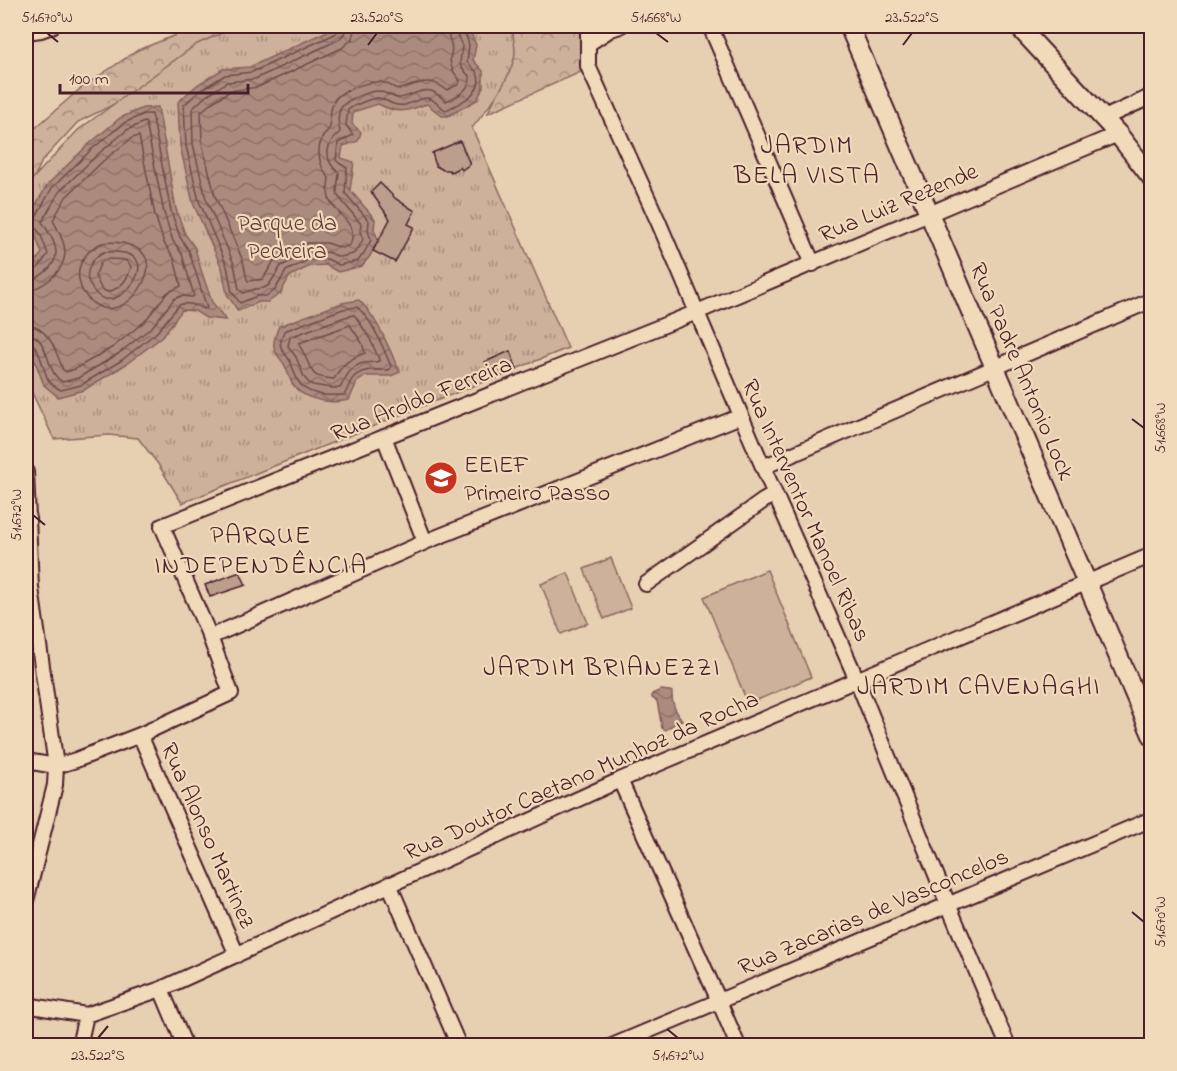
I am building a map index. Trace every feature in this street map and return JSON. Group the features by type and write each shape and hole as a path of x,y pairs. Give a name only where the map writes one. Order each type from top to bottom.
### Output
{"main road":[{"name":"Rua Padre Antonio Lock","path":"849,26 1152,735"},
{"path":"1018,26 1104,118 1152,178"}],"street":[{"path":"26,32 52,26"},
{"name":"Rua Interventor Manoel Ribas","path":"588,26 588,66 658,221 857,680 1008,1046"},
{"path":"588,44 620,26"},
{"path":"710,26 813,264"},
{"path":"1104,118 1152,96"},
{"name":"Rua Luiz Rezende","path":"696,312 1118,134"},
{"path":"763,467 1152,300"},
{"name":"Rua Aroldo Ferreira","path":"210,637 162,526 696,312"},
{"path":"26,761 56,766 76,760 140,735 231,693 210,637 425,542 741,416"},
{"path":"384,437 425,542"},
{"path":"26,472 32,588 56,766 56,785 26,901"},
{"path":"646,584 763,501 775,495"},
{"name":"Rua Doutor Caetano Munhoz da Rocha","path":"26,1005 87,1015 161,989 620,780 1152,555"},
{"name":"Rua Alonso Martinez","path":"140,735 237,955"},
{"path":"620,780 738,1046"},
{"name":"Rua Zacarias de Vasconcelos","path":"612,1046 1152,819"},
{"path":"389,884 459,1046"},
{"path":"161,989 185,1046"},
{"path":"79,1046 87,1015"}],"green space":[{"path":"199,26 270,26 78,122 42,161 26,195 26,136 81,88 138,50"},
{"name":"Parque da Pedreira","path":"238,26 511,26 515,51 511,69 496,96 472,128 568,348 182,503 158,464 138,438 109,435 54,439 26,380 26,186 78,130 197,44"},
{"path":"505,26 584,26 583,71 488,113 506,74"},
{"path":"611,558 631,608 604,619 584,569"},
{"path":"767,570 811,677 748,704 704,597"},
{"path":"568,573 588,623 561,634 541,584"}],"water":[{"path":"338,26 468,26 476,45 473,60 483,71 483,87 477,100 448,116 442,116 427,104 397,111 378,104 353,112 352,124 361,132 358,141 343,146 341,158 354,162 350,190 375,219 374,230 378,239 370,256 362,266 338,272 326,265 310,266 290,276 280,294 268,302 259,302 238,311 227,294 222,268 193,203 180,146 178,102 197,85 223,69 250,67"},
{"path":"158,107 176,209 185,234 195,248 212,302 226,320 206,318 195,311 182,310 162,337 125,365 84,390 58,397 44,385 26,343 26,269 35,263 42,253 35,235 27,230 29,216 48,184 88,145 120,118 143,108"},
{"path":"359,300 378,325 400,372 391,376 366,376 357,382 349,400 334,402 304,395 293,385 275,350 274,339 279,326 342,303"},
{"path":"661,690 672,692 673,704 682,720 666,730 662,728 657,701 652,698 652,694"}],"building":[{"path":"460,141 470,164 462,170 460,167 451,172 436,166 432,153"},
{"path":"380,183 396,199 415,211 408,224 414,227 395,262 373,251 390,219 371,192"},
{"path":"510,351 517,369 493,380 485,362"},
{"path":"240,572 246,585 210,597 205,585"}],"place":[{"name":"EEIEF Primeiro Passo","path":"441,478"}],"district":[{"name":"JARDIM BELA VISTA","path":"807,159"},
{"name":"PARQUE INDEPENDÊNCIA","path":"261,549"},
{"name":"JARDIM BRIANEZZI","path":"602,666"},
{"name":"JARDIM CAVENAGHI","path":"979,685"}]}
